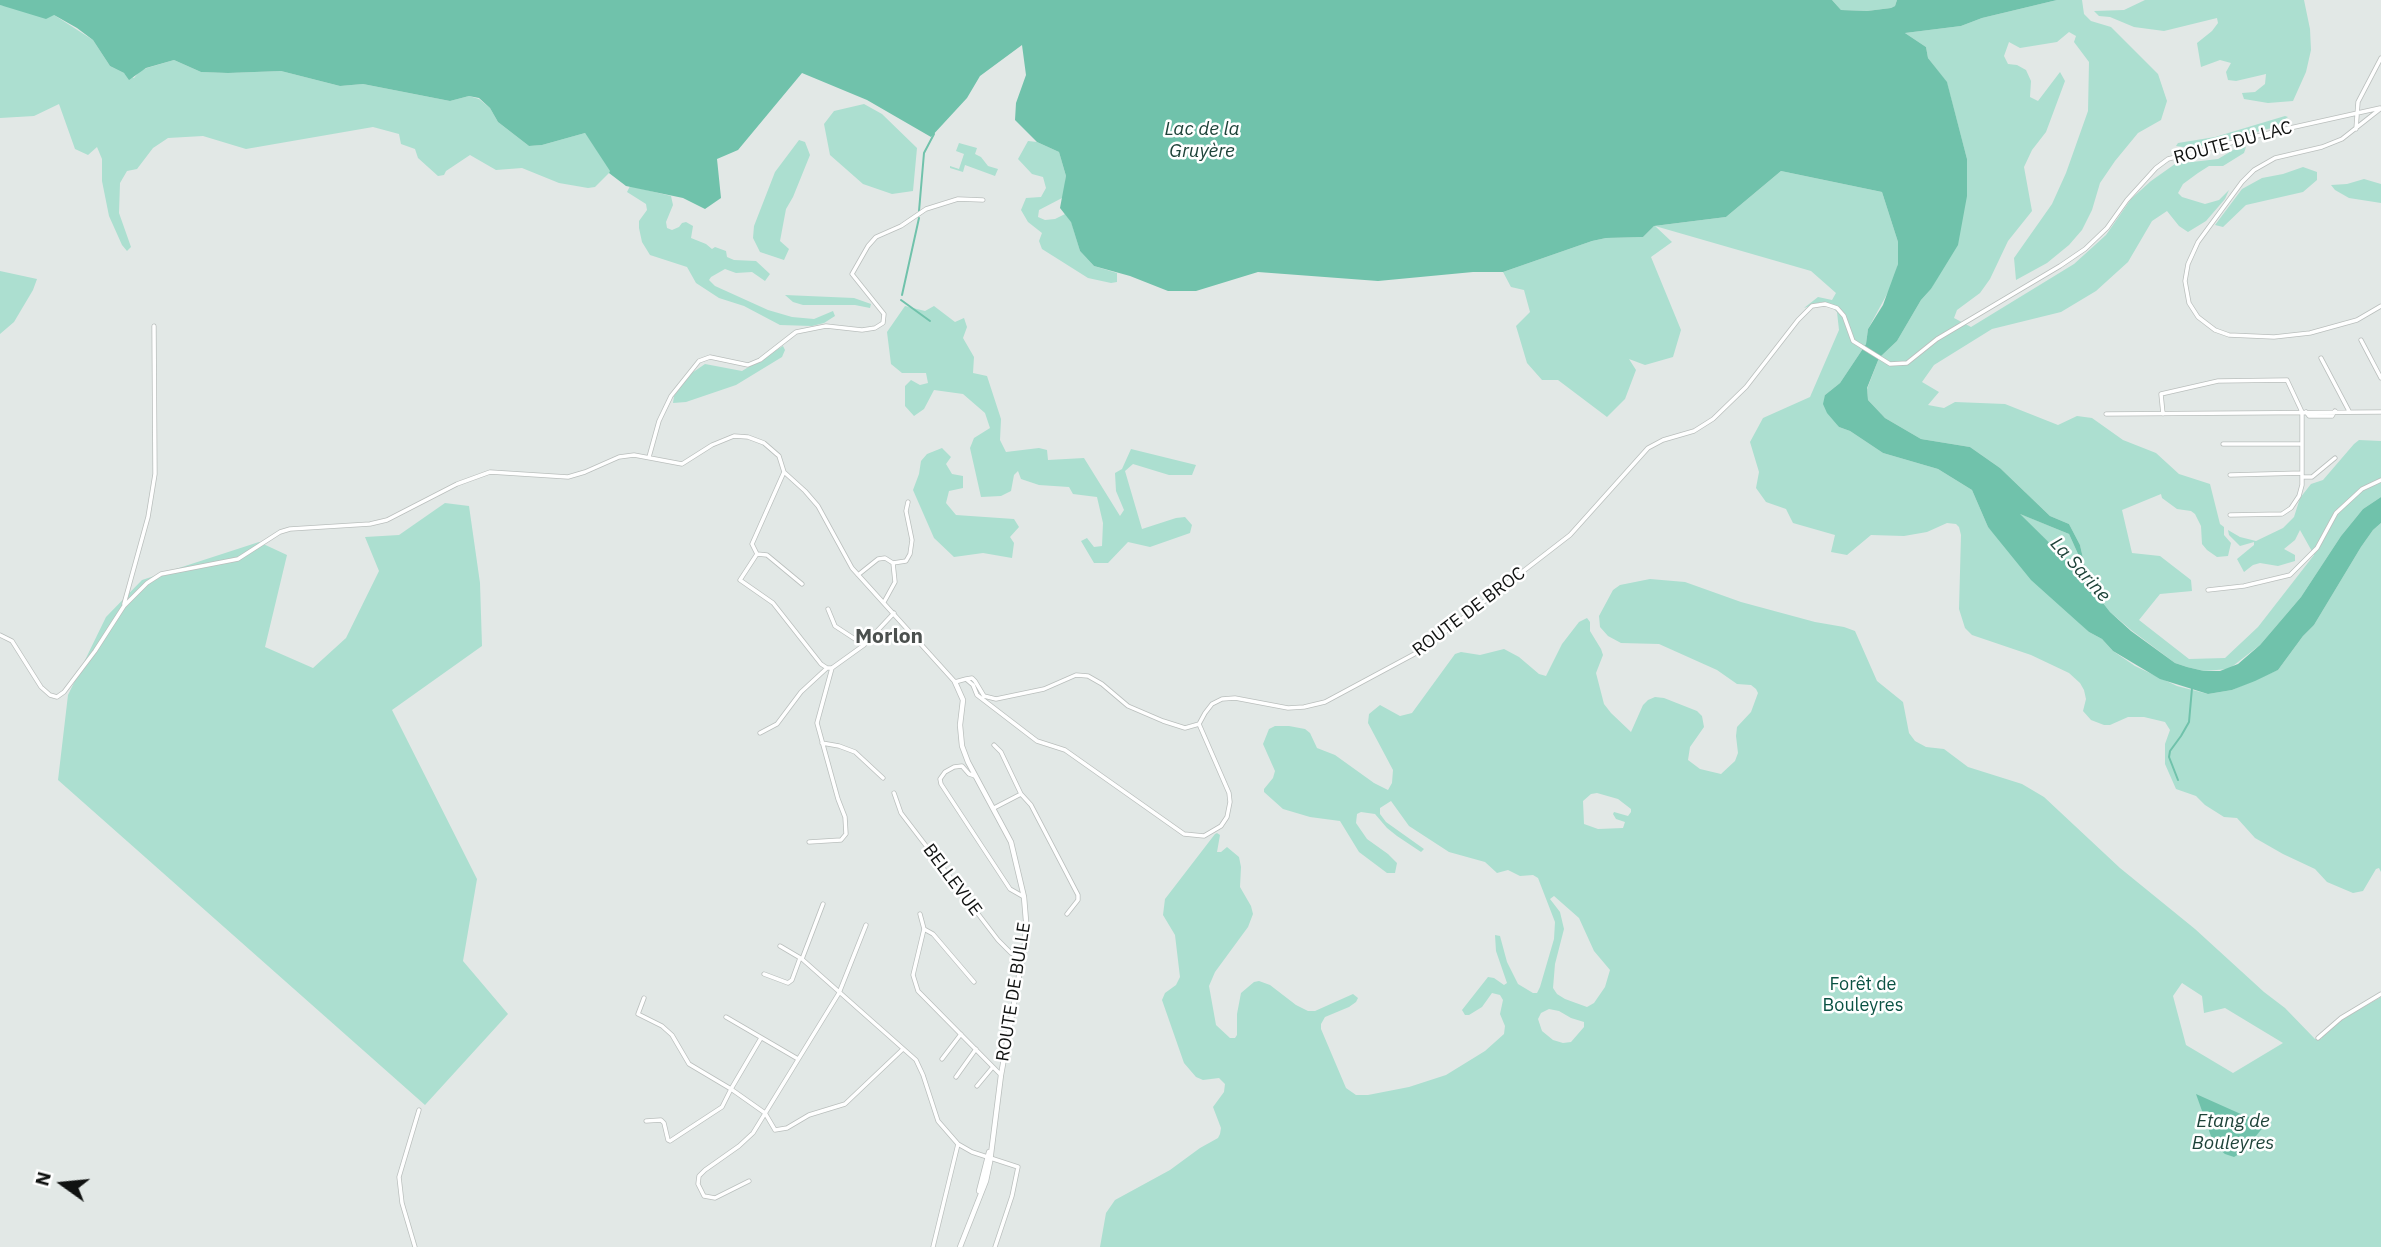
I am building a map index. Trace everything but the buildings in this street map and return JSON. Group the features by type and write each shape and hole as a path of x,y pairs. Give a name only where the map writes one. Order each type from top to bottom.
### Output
{"street":[{"path":"2356,129 2356,113 2362,92 2381,58"},
{"path":"2381,108 2356,129 2330,144 2275,158 2254,170 2242,182 2198,242 2188,264 2185,286 2189,303 2206,324 2229,335 2244,337 2310,333 2357,320 2381,306"},
{"name":"ROUTE DU LAC","path":"1855,342 1888,363 1900,365 1911,361 1937,340 2085,249 2107,228 2127,200 2156,168 2168,159 2381,108"},
{"path":"649,457 659,421 671,396 699,361 710,357 748,365 760,360 796,332 826,326 862,330 875,328 883,323 884,314 852,274 876,237 940,204 958,199 983,200"},
{"name":"ROUTE DE BROC","path":"1199,724 1212,704 1222,699 1235,698 1287,708 1325,702 1420,651 1570,535 1645,451 1658,442 1699,428 1720,413 1746,387 1812,306 1821,303 1838,308 1844,316 1850,337 1855,342"},
{"path":"124,606 148,517 155,474 154,326"},
{"path":"2361,340 2381,378"},
{"path":"2321,358 2348,411"},
{"path":"2163,414 2161,394 2218,381 2287,380 2304,412 2299,496 2288,512 2282,514 2230,515"},
{"path":"2106,414 2381,412"},
{"path":"0,635 12,640 36,681 55,697 62,695 67,689 124,606 147,583 161,574 238,559 280,532 301,527 370,524 387,520 457,484 490,472 568,477 619,457 649,457 681,464 712,445 734,436 748,438 764,443 779,456 784,472 812,497 858,576 956,682 966,679 972,678 984,696 996,699 1044,689 1076,675 1088,676 1128,706 1163,722 1185,728 1199,724 1229,793 1227,817 1221,827 1211,833 1194,837 1184,834 1065,750 1037,741 977,695 973,685 966,679"},
{"path":"2223,444 2302,444"},
{"path":"2231,475 2312,477 2335,458"},
{"path":"757,554 752,544 784,472"},
{"path":"2208,590 2244,586 2290,575 2317,548 2336,513 2362,489 2381,480"},
{"path":"858,576 878,559 885,558 893,563 906,561 912,540 906,511 908,502"},
{"path":"757,554 767,555 802,584"},
{"path":"757,554 740,580 773,603 829,668 829,685 817,723 845,817 846,834 841,840 809,842"},
{"path":"884,602 895,582 893,563"},
{"path":"828,609 835,626 864,645"},
{"path":"760,733 777,724 801,692 829,668 864,645 894,613"},
{"name":"ROUTE DE BULLE","path":"956,682 963,700 960,725 962,746 1011,842 1024,897 1026,933 986,1181 978,1195 960,1247"},
{"path":"822,743 855,752 883,778"},
{"path":"994,746 1001,752 1021,794 1051,840 1078,895 1078,900 1067,914"},
{"path":"976,776 969,774 961,766 954,766 940,779 1010,889 1024,897"},
{"name":"BELLEVUE","path":"894,793 901,813 990,929 1011,953 1022,959"},
{"path":"994,808 1021,794"},
{"path":"764,974 788,983 792,980 823,904"},
{"path":"920,914 924,929 913,975 918,991 1001,1075"},
{"path":"749,1181 715,1198 704,1196 698,1184 699,1176 705,1170 740,1146 753,1133 839,993 866,925"},
{"path":"924,929 933,934 974,982"},
{"path":"780,946 801,958 916,1060 937,1121 958,1144 1018,1167 1012,1196 995,1247"},
{"path":"2318,1038 2341,1018 2381,994"},
{"path":"644,998 638,1014 662,1026 671,1035 689,1064 765,1113 775,1130 787,1128 809,1115 845,1104 903,1049"},
{"path":"726,1017 798,1059"},
{"path":"942,1059 961,1034"},
{"path":"646,1121 661,1120 670,1141 722,1107 761,1038"},
{"path":"956,1077 976,1049"},
{"path":"977,1086 992,1068"},
{"path":"415,1247 402,1203 399,1177 419,1111"},
{"path":"933,1247 958,1144"}],"green space":[{"path":"1832,0 1897,0 1891,8 1867,11 1841,10"},
{"path":"2057,0 2082,0 2084,14 2091,21 2111,27 2158,74 2167,101 2161,120 2138,133 2115,161 2100,183 2092,210 2082,230 2069,245 2047,263 2016,280 2014,258 2052,204 2088,111 2089,62 2074,42 2076,36 2069,32 2057,42 2020,48 2009,42 2004,56 2008,64 2026,70 2031,81 2030,97 2038,101 2060,72 2065,81 2046,132 2032,150 2024,167 2032,211 2008,241 1990,279 1980,293 1957,310 1954,318 1971,327 2074,264 2106,235 2131,199 2175,164 2218,159 2235,149 2246,147 2244,153 2223,166 2209,166 2183,184 2178,193 2182,197 2205,204 2219,200 2229,190 2225,199 2206,221 2188,232 2179,226 2167,211 2152,221 2128,262 2096,291 2061,312 1992,329 1934,365 1922,382 1939,392 1928,405 1944,408 1955,402 2005,404 2058,425 2077,416 2092,418 2123,440 2156,453 2179,474 2210,484 2220,524 2231,543 2228,556 2217,557 2207,550 2202,544 2201,526 2195,514 2177,509 2162,498 2161,494 2122,510 2132,553 2160,556 2191,580 2192,591 2160,594 2139,620 2189,659 2225,658 2258,627 2314,555 2300,530 2295,540 2284,549 2295,555 2295,561 2278,566 2260,563 2244,572 2237,559 2254,545 2254,542 2240,546 2229,535 2228,530 2240,537 2256,541 2283,528 2294,517 2300,498 2311,484 2323,480 2354,444 2359,440 2381,441 2381,497 2363,509 2341,536 2301,597 2260,645 2229,669 2204,671 2175,663 2110,612 2089,585 2080,545 2069,524 2050,516 2000,468 1970,447 1921,439 1885,418 1868,400 1867,389 1879,358 1897,341 1942,268 1967,159 1947,83 1928,58 1926,47 1905,33 1961,26 1982,18"},
{"path":"2145,0 2304,0 2311,50 2306,72 2293,101 2268,103 2244,99 2242,93 2255,92 2265,84 2266,74 2236,81 2228,80 2226,72 2231,63 2220,60 2201,67 2197,43 2212,31 2218,23 2217,18 2164,31 2134,27 2110,17 2099,16 2094,11 2124,10"},
{"path":"0,5 54,15 93,40 110,66 134,78 140,71 174,60 201,72 281,71 340,86 363,84 450,101 469,96 479,99 490,108 498,122 529,146 585,133 611,171 595,187 588,188 559,183 522,168 496,170 470,155 444,175 438,176 418,158 415,149 401,144 399,134 373,127 246,149 203,136 168,138 153,148 137,169 127,171 120,183 119,213 131,247 127,251 109,216 102,181 102,159 97,147 88,155 75,149 59,104 34,116 0,118"},
{"path":"864,104 882,114 917,148 913,191 892,194 863,184 830,155 824,124 834,111"},
{"path":"2288,117 2275,127 2211,144 2190,148 2176,146 2178,143 2215,137"},
{"path":"799,140 805,142 810,155 786,209 780,241 789,249 784,260 760,252 753,238 754,226 775,172"},
{"path":"1028,141 1059,152 1066,176 1064,197 1039,210 1038,217 1045,220 1055,219 1065,214 1071,221 1080,251 1094,266 1117,273 1117,282 1088,278 1042,249 1039,241 1042,233 1028,222 1021,210 1026,198 1041,197 1046,188 1043,177 1032,174 1018,159"},
{"path":"959,143 977,148 975,154 988,166 998,169 995,176 965,165 963,172 950,168 959,169 964,154 956,151"},
{"path":"2303,167 2317,172 2317,180 2303,192 2246,205 2223,227 2215,225 2242,189 2262,178"},
{"path":"1781,171 1882,192 1898,242 1898,264 1893,283 1868,329 1866,344 1840,383 1825,395 1839,427 1850,431 1883,453 1938,469 1972,490 1988,527 2089,632 2135,666 2177,686 2208,694 2232,690 2278,670 2314,625 2361,547 2381,523 2381,872 2379,868 2376,869 2363,891 2353,893 2327,882 2315,869 2255,838 2237,818 2224,817 2196,796 2176,789 2165,764 2165,744 2170,730 2165,722 2144,717 2128,717 2104,725 2091,720 2083,711 2086,699 2084,690 2069,673 2031,655 1972,635 1965,628 1959,609 1961,535 1956,524 1947,523 1927,532 1904,536 1871,535 1847,555 1831,552 1835,535 1793,523 1786,509 1766,502 1756,488 1759,472 1750,442 1763,418 1810,397 1839,330 1837,312 1830,305 1821,302 1804,308 1818,297 1832,300 1836,293 1811,271 1655,226 1672,242 1651,257 1681,330 1673,357 1645,365 1629,359 1636,370 1625,399 1607,417 1558,380 1542,380 1527,363 1516,326 1530,312 1524,290 1511,287 1503,272 1592,241 1643,237 1654,226 1726,217"},
{"path":"2364,179 2381,184 2381,203 2349,198 2331,185 2347,184"},
{"path":"630,186 671,196 673,205 666,222 667,228 672,230 686,222 693,226 691,238 712,249 715,247 726,251 727,257 734,260 756,261 770,274 765,281 752,272 736,273 725,269 709,280 715,286 768,310 792,317 814,319 833,311 835,316 812,326 780,325 744,306 719,298 696,283 687,267 650,255 642,242 639,228 639,221 647,210 646,204 627,192"},
{"path":"0,271 37,279 14,322 0,334"},
{"path":"785,295 854,298 871,304 870,308 855,305 803,305 793,302"},
{"path":"905,306 925,311 934,306 955,322 964,318 967,327 963,338 974,357 973,373 987,376 1001,419 1000,440 1006,452 1039,448 1047,450 1048,460 1084,458 1120,516 1124,510 1116,491 1115,473 1122,469 1131,449 1196,465 1192,475 1169,475 1133,464 1125,471 1142,529 1185,517 1192,525 1190,533 1150,547 1128,542 1108,563 1094,563 1081,541 1087,538 1094,547 1102,546 1103,523 1097,497 1073,494 1069,487 1039,485 1021,479 1018,471 1014,475 1011,491 1001,496 981,497 970,448 974,438 990,428 985,413 963,394 934,390 924,409 914,416 905,406 905,386 911,380 920,385 928,383 926,373 902,373 891,364 887,332"},
{"path":"783,346 785,350 782,357 736,385 686,402 673,403 674,396 686,377 705,364 742,371"},
{"path":"942,448 951,457 946,464 952,474 963,476 963,488 949,491 946,503 956,515 1014,519 1019,527 1010,537 1014,543 1012,558 983,553 954,557 934,538 913,490 921,461 927,454"},
{"path":"445,503 469,506 480,583 482,646 392,710 477,879 463,961 508,1014 425,1105 58,780 68,695 106,617 142,580 259,542 287,555 265,647 313,668 346,638 379,571 365,537 399,535"},
{"path":"2018,513 2069,534 2083,565 2081,570 2075,568"},
{"name":"Forêt de Bouleyres","path":"1650,579 1685,582 1741,602 1855,631 1877,681 1903,702 1909,733 1915,741 1926,747 1944,749 1968,767 2022,784 2044,797 2120,868 2285,1008 2315,1039 2321,1039 2328,1027 2381,997 2381,1247 1100,1247 1106,1213 1115,1200 1170,1170 1220,1134 1221,1128 1213,1107 1224,1092 1225,1084 1219,1078 1203,1080 1196,1077 1184,1063 1162,1000 1180,977 1175,935 1163,915 1165,899 1215,834 1220,835 1217,852 1227,847 1239,857 1240,887 1253,914 1248,927 1215,972 1209,986 1216,1025 1230,1038 1237,1035 1241,993 1254,982 1270,985 1308,1011 1315,1011 1353,994 1358,998 1356,1002 1325,1017 1321,1029 1346,1088 1356,1095 1368,1095 1409,1087 1446,1075 1485,1051 1504,1034 1505,1026 1500,1014 1503,1000 1500,995 1492,993 1482,1007 1469,1015 1465,1015 1462,1010 1488,977 1504,985 1507,983 1496,951 1495,935 1500,936 1507,962 1518,984 1533,993 1537,993 1540,987 1554,939 1555,922 1538,878 1533,875 1520,876 1508,870 1497,873 1485,862 1449,852 1409,826 1391,801 1380,808 1380,814 1386,822 1424,849 1421,852 1397,836 1375,814 1357,814 1356,823 1367,839 1397,863 1395,873 1387,873 1359,852 1340,821 1310,817 1283,809 1264,792 1275,771 1263,744 1269,729 1289,726 1305,729 1317,748 1335,755 1388,790 1392,783 1393,770 1368,723 1369,714 1380,705 1400,716 1412,713 1455,654 1461,652 1480,655 1504,649 1519,657 1539,674 1546,676 1562,644 1579,622 1587,618 1590,631 1603,655 1596,673 1604,704 1611,713 1631,732 1643,705 1655,697 1664,698 1697,711 1702,716 1704,727 1690,747 1688,760 1700,769 1721,774 1735,761 1738,753 1737,727 1751,712 1758,693 1756,689 1751,685 1737,684 1717,670 1659,644 1621,643 1608,636 1600,627 1599,616 1613,590 1620,585","holes":["1591,794 1618,799 1631,809 1628,816 1614,812 1613,814 1616,819 1625,822 1623,828 1598,829 1584,824 1583,801","1554,896 1579,918 1594,951 1610,970 1605,987 1594,1003 1587,1007 1565,999 1553,988 1555,964 1564,929 1560,912 1550,899","2182,983 2202,996 2204,1013 2225,1008 2283,1043 2233,1073 2186,1045 2173,996","1549,1009 1559,1011 1584,1022 1584,1027 1571,1042 1553,1040 1542,1031 1538,1019 1541,1013"]}],"water":[{"name":"Lac de la Gruyère","path":"0,0 1832,0 1841,10 1867,11 1891,8 1897,0 2057,0 1982,18 1961,26 1905,33 1926,47 1928,58 1947,82 1967,159 1967,196 1958,245 1897,341 1879,358 1867,388 1868,400 1885,418 1921,439 1970,447 2000,468 2050,516 2069,524 2080,545 2089,585 2110,612 2175,663 2187,667 2220,671 2238,664 2260,645 2301,597 2341,536 2363,509 2381,497 2381,523 2361,547 2314,625 2278,670 2255,681 2232,690 2208,694 2160,679 2113,651 2031,580 1988,527 1972,490 1938,469 1883,453 1850,431 1839,427 1827,413 1823,404 1825,395 1840,383 1866,344 1868,329 1883,305 1898,264 1898,242 1882,192 1781,171 1726,217 1654,226 1643,237 1592,241 1503,272 1473,272 1378,281 1258,272 1196,291 1168,291 1094,266 1080,251 1071,222 1060,208 1066,176 1059,152 1037,142 1015,120 1016,103 1026,75 1022,45 980,76 967,98 931,137 867,100 802,73 738,150 717,159 721,198 705,209 683,198 626,186 609,173 585,133 529,146 498,122 490,108 479,98 469,96 450,101 363,84 340,86 281,71 201,72 174,60 146,68 129,80 124,73 110,66 93,40 77,28 54,15 46,19 0,5","holes":["2020,514 2069,534 2083,565 2081,569 2075,568"]},
{"name":"Etang de Bouleyres","path":"2196,1094 2262,1121 2264,1126 2244,1151 2234,1157 2225,1154 2212,1139"}],"waterway":[{"path":"919,211 924,153 934,134"},
{"path":"902,295 919,218"},
{"path":"901,300 930,321"},
{"path":"2178,780 2169,757 2170,751 2189,722 2192,688"}],"district":[{"name":"Morlon","path":"889,637"}],"water label":[{"name":"La Sarine","path":"2080,570"}]}
